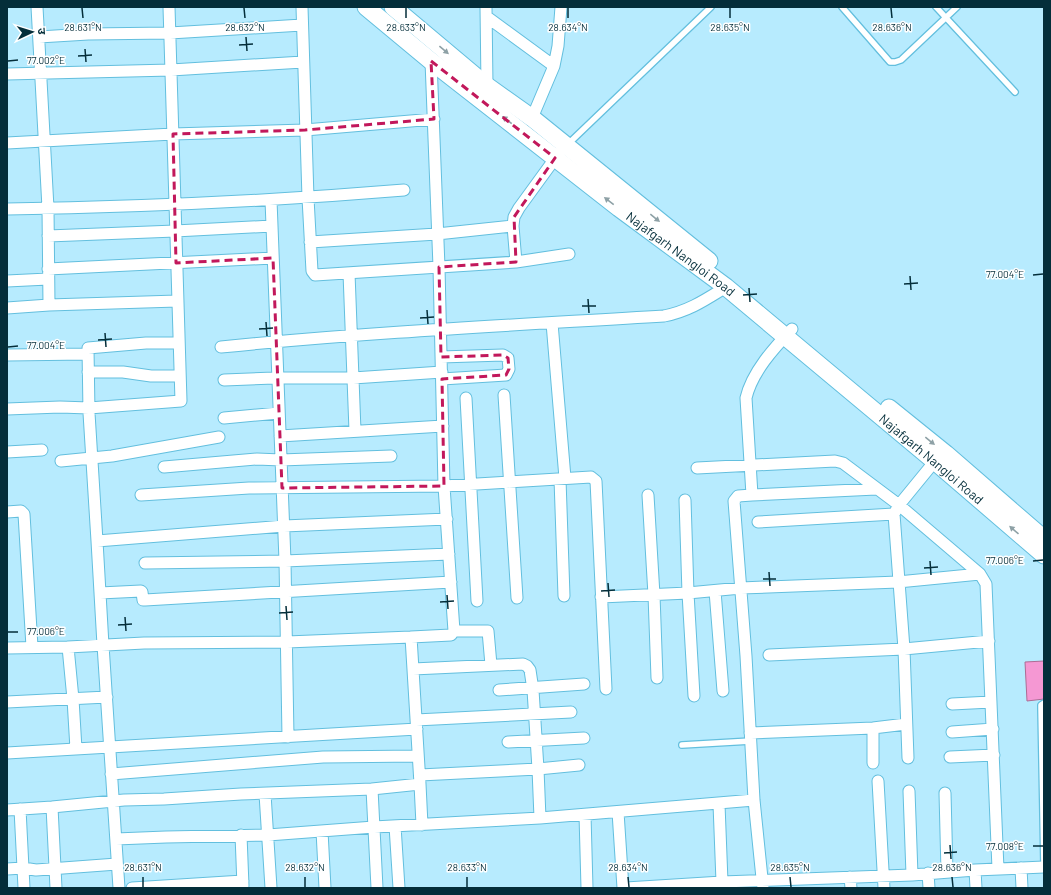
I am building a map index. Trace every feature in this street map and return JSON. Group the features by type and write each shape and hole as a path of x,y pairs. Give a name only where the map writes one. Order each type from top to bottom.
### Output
{"main road":[{"name":"Najafgarh Nangloi Road","path":"366,7 430,61 619,208 788,333 946,454 1044,539"},
{"name":"Najafgarh Nangloi Road","path":"392,7 487,86 532,118 567,146 788,333 1044,555"}],"street":[{"path":"37,7 48,208 49,306"},
{"path":"7,409 60,407 89,408 179,402 181,399 178,343 169,7"},
{"path":"302,7 310,242 312,271 315,275 516,262 569,254"},
{"path":"532,118 554,66 558,46 561,7"},
{"path":"486,12 487,86"},
{"path":"486,12 554,66"},
{"path":"39,37 88,34 170,33 302,25"},
{"path":"430,61 434,119 439,267 444,486 454,632"},
{"path":"7,74 171,70 303,62"},
{"path":"7,143 173,134 305,130 434,119"},
{"path":"516,262 513,226 514,217 518,208 555,158 567,146"},
{"path":"7,209 175,205 308,198 404,190"},
{"path":"271,200 284,526 288,737"},
{"path":"48,236 175,232 272,226"},
{"path":"310,242 437,234 513,226"},
{"path":"7,281 48,274 176,263 273,258"},
{"path":"349,273 355,431"},
{"path":"221,347 276,341 440,329 664,316 695,306 726,287"},
{"path":"7,308 177,300"},
{"path":"552,323 562,479 564,596"},
{"path":"752,495 746,398 748,389 762,365 788,333"},
{"path":"119,888 103,645 87,354 88,348 90,347 178,343"},
{"path":"7,354 87,354"},
{"path":"224,380 506,375 509,369 508,358 503,355 441,357"},
{"path":"88,372 123,372 151,376 180,376"},
{"path":"504,395 518,598"},
{"path":"466,398 477,601"},
{"path":"224,418 279,413"},
{"path":"280,436 443,426"},
{"path":"61,461 147,450 219,437"},
{"path":"7,452 42,450"},
{"path":"164,467 257,459 281,460 391,456"},
{"path":"698,468 835,461 843,463 849,466 876,489 896,510 980,574 986,584 998,869"},
{"path":"908,758 904,649 898,582 896,510 935,461"},
{"path":"141,495 249,488 444,486 591,477 596,481 606,689"},
{"path":"763,885 754,800 742,588 734,501 738,496 876,489"},
{"path":"648,495 657,678"},
{"path":"685,500 688,593 694,696"},
{"path":"7,512 21,510 24,514 32,647"},
{"path":"758,522 896,510"},
{"path":"97,541 284,526 447,519"},
{"path":"145,563 285,561 449,554"},
{"path":"601,597 688,593 742,588 898,582 980,574"},
{"path":"100,593 141,591 143,600 145,600 451,582"},
{"path":"715,590 723,691"},
{"path":"7,648 68,648 144,643 287,642 451,635 454,632 488,631 491,665"},
{"path":"411,637 422,825"},
{"path":"768,655 904,649 989,641"},
{"path":"68,648 76,749"},
{"path":"413,669 523,664 527,666 530,670 533,688 540,818"},
{"path":"499,690 584,684"},
{"path":"7,702 107,697"},
{"path":"952,704 992,702"},
{"path":"7,753 288,737 534,714 571,712"},
{"path":"750,737 873,728 906,724"},
{"path":"873,728 873,763"},
{"path":"952,732 993,729"},
{"path":"508,742 584,738"},
{"path":"950,757 994,755"},
{"path":"111,774 323,757 418,756"},
{"path":"7,810 124,800 372,789 420,780 578,765"},
{"path":"878,781 884,888"},
{"path":"372,789 377,888"},
{"path":"909,791 912,875"},
{"path":"945,793 947,872"},
{"path":"265,794 271,888"},
{"path":"116,839 268,835 374,827 585,815 754,800"},
{"path":"719,804 722,882"},
{"path":"52,807 56,888"},
{"path":"20,809 24,888"},
{"path":"618,812 623,888"},
{"path":"585,815 587,888"},
{"path":"396,826 399,888"},
{"path":"322,831 325,888"},
{"path":"132,888 243,884 240,835"},
{"path":"7,869 23,868 36,870 117,864"},
{"path":"626,888 722,882 763,885 851,882 884,875 912,875 1044,867"},
{"path":"1021,868 1022,888"},
{"path":"975,870 976,888"},
{"path":"928,873 929,888"}],"lane":[{"path":"567,146 711,7"},
{"path":"842,7 890,62 901,60 957,7"},
{"path":"936,7 1015,92"},
{"path":"1044,703 1040,708 1044,867"},
{"path":"682,745 750,737"}],"highlighted area":[{"path":"431,61 555,158 514,217 516,262 439,267 441,357 503,355 508,358 509,369 506,375 442,379 444,486 282,488 273,258 176,263 173,134 305,130 434,119"}],"building":[{"path":"1044,661 1044,699 1027,701 1025,662"}]}
